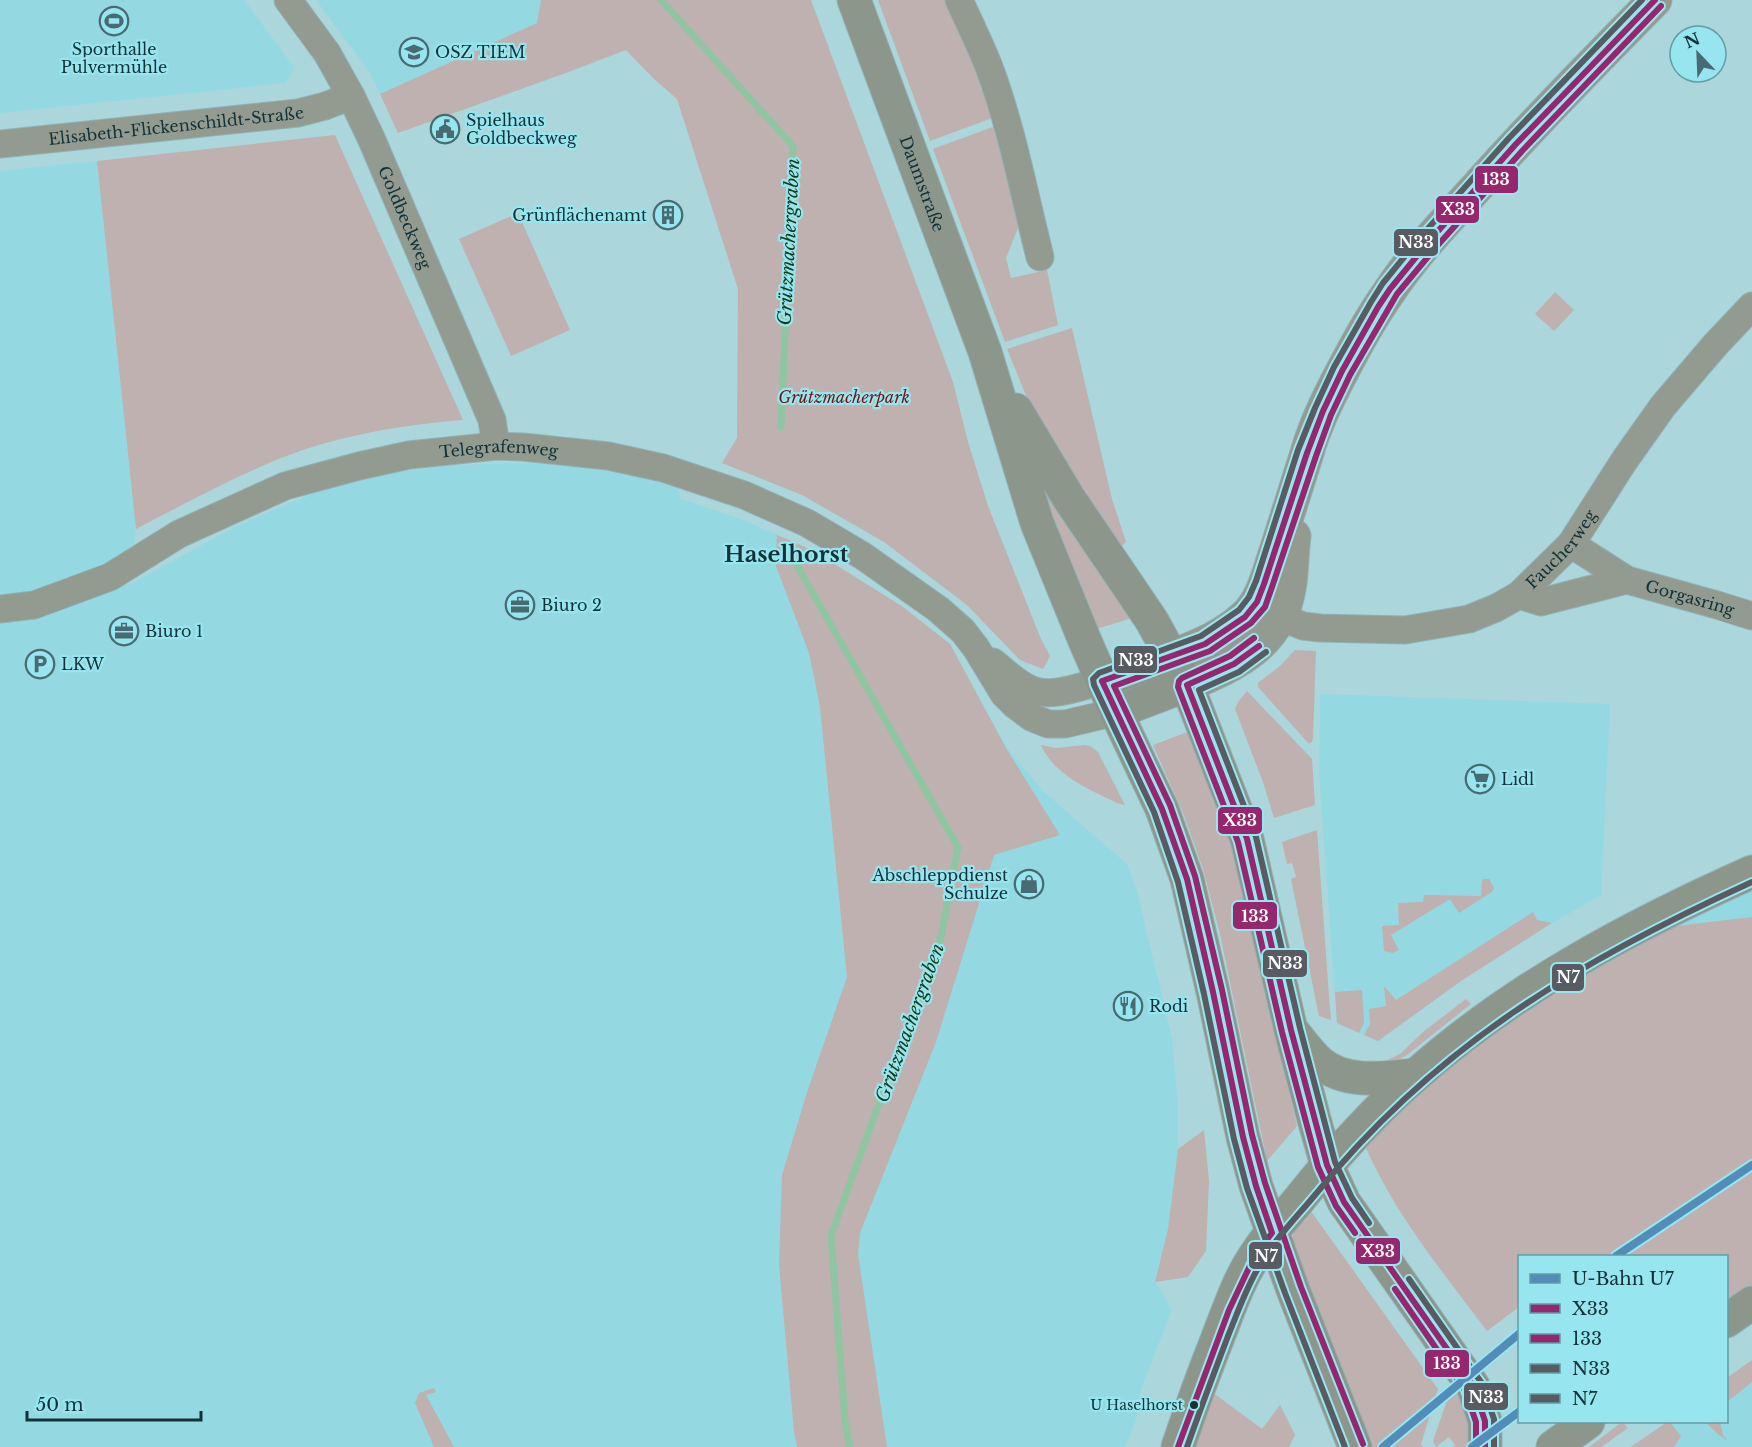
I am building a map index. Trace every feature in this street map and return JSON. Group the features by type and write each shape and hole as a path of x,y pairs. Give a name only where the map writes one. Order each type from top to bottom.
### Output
{"main road":[{"name":"Daumstraße","path":"854,0 990,368 1037,523 1102,681 1162,809 1187,879 1243,1137 1256,1186 1293,1290 1355,1447"},
{"name":"Daumstraße","path":"990,368 1068,497 1152,621 1180,670 1247,839 1316,1128 1327,1165 1344,1202 1473,1386 1485,1421 1485,1447"},
{"path":"1102,681 1180,670"},
{"path":"1116,712 1180,670"},
{"path":"1178,1447 1228,1310 1255,1255 1327,1165 1367,1121 1416,1075 1473,1028 1528,990 1628,932 1697,896 1752,872"},
{"path":"1292,1030 1320,1063 1343,1075 1372,1079 1416,1075"},
{"path":"1728,1320 1752,1303"},
{"path":"1553,1447 1587,1423"}],"street":[{"name":"Goldbeckweg","path":"288,0 327,53 371,138 492,420 496,446"},
{"path":"959,0 977,38 1005,116 1040,257"},
{"path":"1180,670 1205,644 1245,616 1257,602 1323,411 1342,371 1390,289 1515,144 1654,0"},
{"name":"Elisabeth-Flickenschildt-Straße","path":"0,144 298,113 351,96"},
{"name":"Faucherweg","path":"1281,617 1311,627 1405,630 1469,619 1519,595 1571,544 1624,461 1664,406 1716,344 1752,306"},
{"name":"Telegrafenweg","path":"0,609 34,605 110,577 179,534 285,486 359,466 409,455 496,446 608,456 663,468 744,495 807,523 863,556 938,609 963,632 976,648 1004,694 1031,717 1048,724 1065,724 1116,712"},
{"path":"1180,670 1229,667 1250,654 1267,638 1281,617 1290,584 1298,486"},
{"name":"Gorgasring","path":"1571,544 1627,580 1752,616"},
{"name":"Gorgasring","path":"1519,595 1541,602 1627,580"},
{"name":"Telegrafenweg","path":"976,648 1018,682 1032,690 1046,693 1102,681"}],"shaded area":[{"path":"0,0 244,0 294,67 286,83 0,113"},
{"name":"OSZ TIEM","path":"316,0 541,0 538,23 380,94 369,71"},
{"path":"97,161 136,529 127,586 233,528 277,508 318,492 395,472 449,465 527,463 583,467 629,475 678,488 681,499 743,520 814,551 903,607 950,644 1007,748 1044,792 1127,864 1137,891 1172,1038 1178,1105 1178,1149 1168,1229 1155,1282 1172,1309 1141,1390 1136,1420 1125,1447 0,1447 0,171"},
{"path":"1320,694 1610,704 1601,895 1521,941 1378,1041 1337,1023 1319,774"},
{"path":"1752,885 1752,917 1659,928"},
{"path":"1752,1360 1752,1447 1631,1447 1666,1423 1728,1423 1728,1377"}],"green space":[{"name":"Grützmacherpark","path":"541,0 811,0 953,382 968,442 988,506 1041,639 1050,656 1043,669 1020,660 967,605 884,542 802,495 722,463 737,438 738,289 677,99 626,50 398,133 380,94 537,23"},
{"path":"878,0 946,0 960,27 995,117 930,141"},
{"path":"998,125 1020,223 1006,258 1011,278 1047,270 1058,325 1005,342 933,149"},
{"path":"335,135 463,420 368,433 322,444 276,460 240,476 136,529 97,161"},
{"path":"518,213 570,330 511,356 459,239"},
{"path":"1555,292 1574,310 1554,331 1535,314"},
{"path":"1072,328 1112,499 1126,542 1117,550 1030,405 1007,349"},
{"path":"1027,448 1135,617 1093,630"},
{"path":"777,535 814,551 903,607 950,644 1006,748 1060,835 994,855 936,1042 860,1233 858,1254 887,1447 797,1447 794,1432 779,1265 782,1175 808,1089 847,977 820,707 809,653 776,566"},
{"path":"1295,650 1316,651 1313,737 1309,744 1258,687 1258,683 1280,666"},
{"path":"1247,691 1312,759 1315,805 1274,818 1235,709"},
{"path":"1190,731 1232,849 1297,1126 1267,1161 1220,934 1203,869 1183,813 1153,745"},
{"path":"1041,745 1056,748 1090,746 1098,752 1125,805 1085,787 1064,773 1047,756"},
{"path":"1317,830 1331,1020 1319,1016 1291,879 1296,877 1292,863 1287,864 1282,842"},
{"path":"1484,879 1489,879 1494,888 1492,892 1459,913 1450,899 1391,935 1399,950 1393,953 1384,951 1382,926 1399,925 1398,903 1423,902 1424,895 1481,896"},
{"path":"1533,912 1537,920 1552,923 1461,981 1378,1041 1364,1035 1370,1024 1369,1009 1386,1006 1385,987 1396,1000"},
{"path":"1752,917 1752,1289 1728,1307 1728,1255 1518,1255 1518,1308 1487,1331 1403,1216 1388,1192 1363,1141 1399,1107 1514,1014 1659,928"},
{"path":"1362,990 1364,1023 1359,1033 1337,1023 1335,992"},
{"path":"1466,999 1471,1004 1407,1055 1398,1060 1383,1062 1400,1054 1423,1032"},
{"path":"1204,1130 1209,1181 1206,1251 1188,1277 1155,1282 1168,1229 1178,1149"},
{"path":"1308,1207 1438,1389 1421,1444 1423,1447 1368,1447 1292,1247 1296,1226"},
{"path":"1752,1360 1752,1382 1728,1401 1728,1377"},
{"path":"1453,1383 1469,1418 1472,1447 1453,1447 1455,1445 1449,1437 1436,1447 1433,1441"},
{"path":"434,1388 436,1392 426,1395 454,1447 434,1447 415,1403 419,1393"},
{"path":"1212,1392 1262,1429 1280,1405 1295,1435 1289,1447 1194,1447"},
{"path":"1621,1423 1628,1428 1601,1447 1589,1447"},
{"path":"1666,1423 1671,1423 1681,1436 1674,1447 1631,1447"},
{"path":"1706,1423 1720,1423 1723,1435 1728,1441"}],"waterway":[{"name":"Grützmachergraben","path":"661,0 793,146 781,427"},
{"name":"Grützmachergraben","path":"795,562 958,847 938,952 875,1114 831,1236 845,1421 850,1447"}],"metro line":[{"name":"U7","path":"1617,1255 1752,1165"},
{"name":"U7","path":"1383,1447 1518,1335"},
{"name":"U7","path":"1472,1447 1518,1412"}],"transit line":[{"name":"N33","path":"1345,1447 1247,1188 1234,1139 1178,882 1154,812 1093,679 1099,673 1201,636 1239,610 1249,597 1256,581 1298,450 1315,408 1334,367 1383,283 1423,234 1509,138 1642,0"},
{"name":"X33","path":"1178,1447 1229,1310 1255,1255 1272,1233 1243,1137 1187,879 1162,809 1102,681 1205,644 1245,617 1257,602 1264,584 1323,411 1342,371 1378,307 1430,240 1516,144 1655,0"},
{"name":"133","path":"1363,1444 1301,1287 1265,1183 1252,1135 1222,990 1195,876 1170,805 1114,686 1210,651 1251,623 1265,607 1331,415 1350,375 1397,294 1523,150 1661,6"},
{"name":"133","path":"1254,638 1230,656 1182,678 1178,687 1238,842 1282,1032 1318,1167 1336,1206 1355,1233"},
{"name":"X33","path":"1259,646 1234,664 1187,685 1247,839 1291,1030 1327,1165 1344,1202 1473,1386 1485,1421 1485,1447"},
{"name":"N33","path":"1266,652 1239,672 1199,690 1256,837 1300,1028 1335,1162 1352,1198 1369,1223"},
{"name":"N7","path":"1187,1447 1228,1336 1257,1270 1284,1231 1361,1142 1410,1094 1461,1051 1514,1012 1570,976 1628,943 1752,882"},
{"name":"N33","path":"1409,1279 1481,1382 1494,1419 1494,1447"},
{"name":"133","path":"1395,1289 1465,1390 1476,1422 1476,1447"}],"place":[{"name":"Sporthalle Pulvermühle","path":"114,21"},
{"name":"OSZ TIEM","path":"414,52"},
{"name":"Spielhaus Goldbeckweg","path":"445,129"},
{"name":"Grünflächenamt","path":"668,215"},
{"name":"Biuro 2","path":"520,605"},
{"name":"Biuro 1","path":"124,631"},
{"name":"LKW","path":"40,664"},
{"name":"Lidl","path":"1480,779"},
{"name":"Abschleppdienst Schulze","path":"1029,884"},
{"name":"Rodi","path":"1128,1006"},
{"name":"U Haselhorst","path":"1194,1405"}],"district":[{"name":"Haselhorst","path":"786,554"}]}
